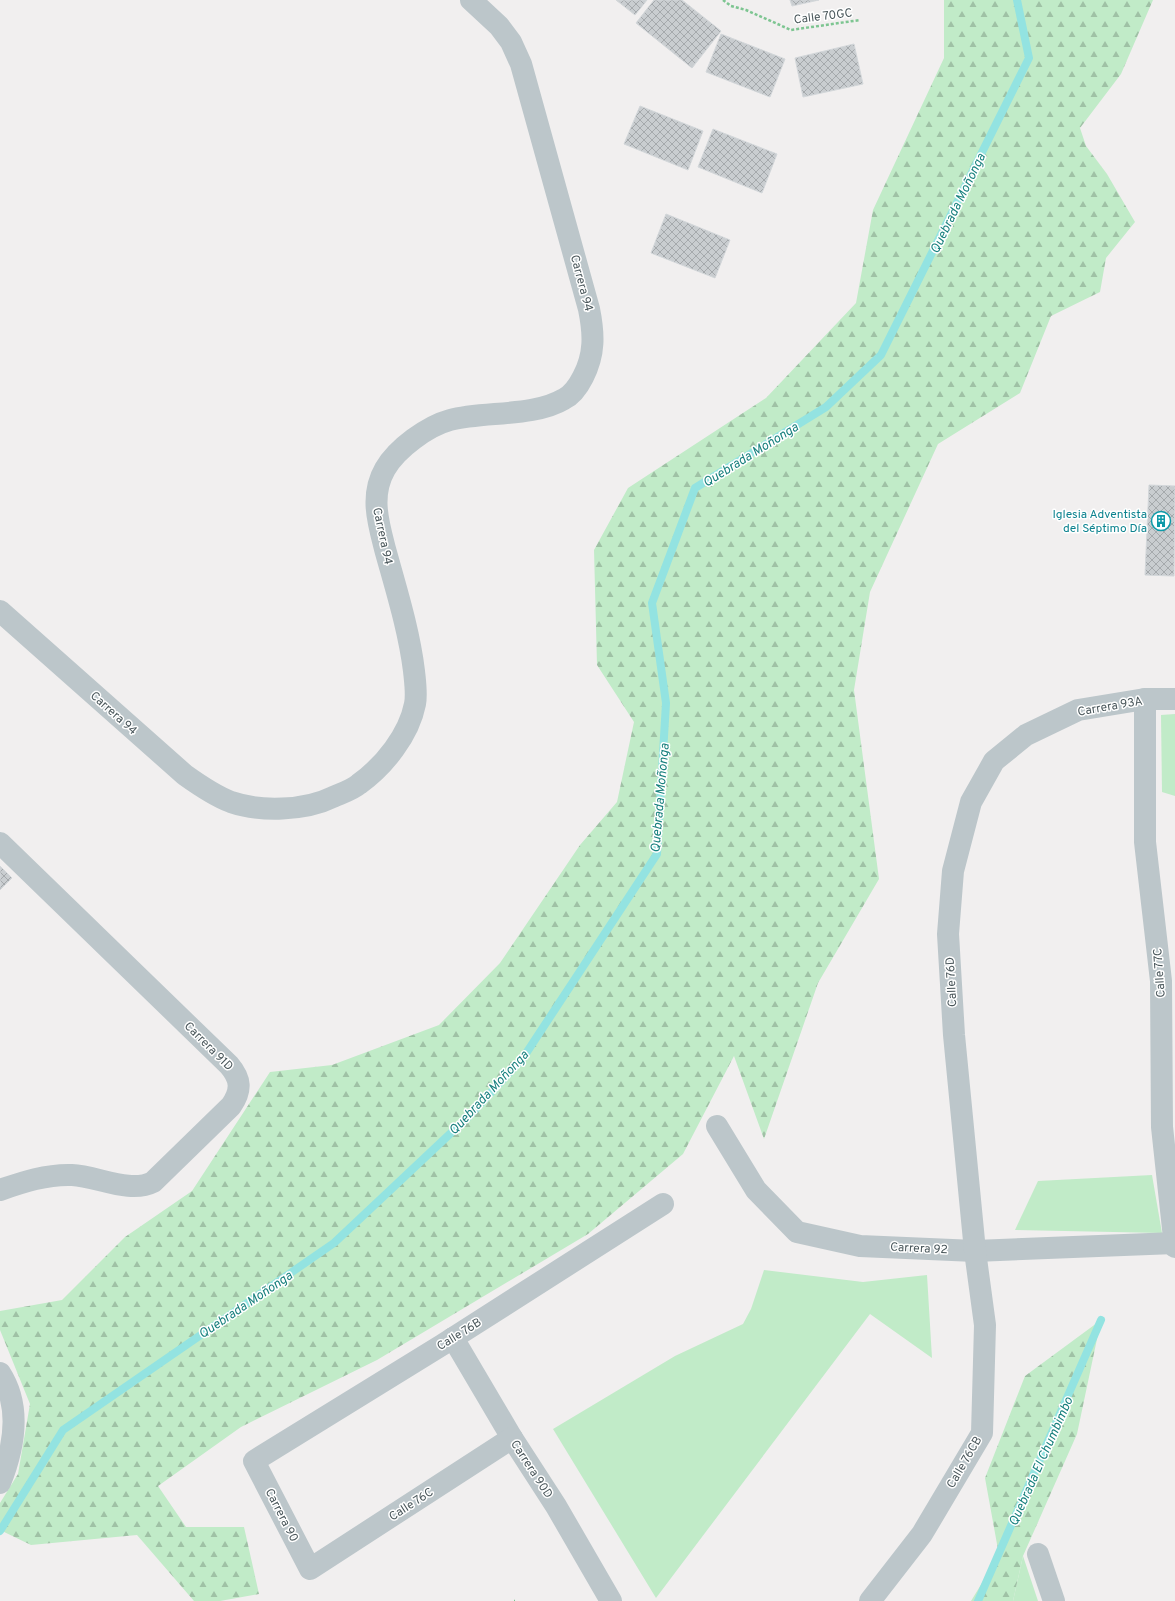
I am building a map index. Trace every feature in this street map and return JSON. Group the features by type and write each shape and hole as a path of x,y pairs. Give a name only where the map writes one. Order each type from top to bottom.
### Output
{"street":[{"name":"Carrera 94","path":"0,611 185,775 210,792 232,802 259,808 285,809 305,806 330,799 358,786 378,767 395,746 408,726 415,703 415,679 411,649 380,528 376,503 378,485 386,468 398,452 410,441 450,420 548,407 566,398 580,383 589,365 592,347 593,330 589,309 521,64 511,42 500,26 471,0"},
{"name":"Carrera 93A","path":"1026,735 1078,710 1145,699 1175,699"},
{"name":"Calle 77C","path":"1145,699 1146,842 1161,981 1162,1128 1174,1244"},
{"name":"Calle 76D","path":"975,1251 954,1034 948,934 953,871 971,802 994,761 1026,735"},
{"name":"Carrera 91D","path":"0,843 229,1065 238,1078 239,1087 231,1106 153,1182 147,1186 134,1187 87,1176 58,1175 22,1182 0,1190"},
{"name":"Carrera 92","path":"717,1126 756,1190 798,1232 860,1246 975,1251 1174,1244"},
{"name":"Calle 76B","path":"254,1461 453,1338 663,1204"},
{"name":"Calle 76CB","path":"870,1601 922,1534 982,1433 985,1325 975,1251"},
{"name":"Carrera 90D","path":"453,1338 512,1438 556,1506 611,1601"},
{"path":"0,1483 14,1436 12,1400 7,1385 1,1374"},
{"name":"Calle 76C","path":"310,1570 512,1438"},
{"name":"Carrera 90","path":"254,1461 310,1570"},
{"path":"1038,1554 1054,1601"}],"path":[{"name":"Calle 70GC","path":"723,0 731,6 746,10 791,30 860,20"}],"green space":[{"path":"944,0 1153,0 1121,74 1080,128 1086,146 1107,174 1135,222 1106,258 1100,292 1051,316 1020,393 938,444 870,592 854,690 879,879 818,983 764,1139 734,1056 683,1154 588,1234 377,1360 241,1427 158,1486 186,1527 244,1527 259,1594 220,1601 194,1601 137,1535 31,1545 0,1530 0,1503 18,1474 30,1404 0,1330 0,1311 62,1300 125,1237 192,1191 270,1072 332,1065 439,1025 500,963 580,845 617,802 634,722 597,665 594,550 628,488 766,398 856,303 873,210 944,58"},
{"path":"1175,714 1175,796 1162,792 1161,715"},
{"path":"1152,1175 1162,1233 1015,1230 1038,1181"},
{"path":"764,1270 863,1282 927,1275 932,1358 870,1314 656,1598 553,1429 675,1356 743,1324 751,1309"},
{"path":"1101,1320 1077,1434 1023,1556 1013,1601 971,1601 999,1555 985,1478 1025,1376"},
{"path":"1023,1556 1038,1601 1013,1601"}],"building":[{"path":"616,0 647,0 635,15"},
{"path":"654,0 682,0 721,31 692,68 636,23"},
{"path":"790,0 819,0 792,6"},
{"path":"721,34 785,59 770,97 706,72"},
{"path":"854,44 863,84 803,97 795,58"},
{"path":"640,106 703,131 688,170 624,144"},
{"path":"713,129 777,154 762,193 698,167"},
{"path":"666,214 730,240 715,278 651,253"},
{"name":"Iglesia Adventista del Séptimo Día","path":"1149,485 1175,486 1174,576 1145,575"},
{"path":"0,866 12,878 0,890"}],"waterway":[{"name":"Quebrada Moñonga","path":"0,1531 63,1430 334,1243 469,1116 523,1058 657,854 666,703 652,603 695,488 826,407 881,355 1029,58 1017,0"},
{"name":"Quebrada El Chumbimbo","path":"978,1601 1101,1320"}],"place":[{"name":"Iglesia Adventista del Séptimo Día","path":"1161,521"}]}
